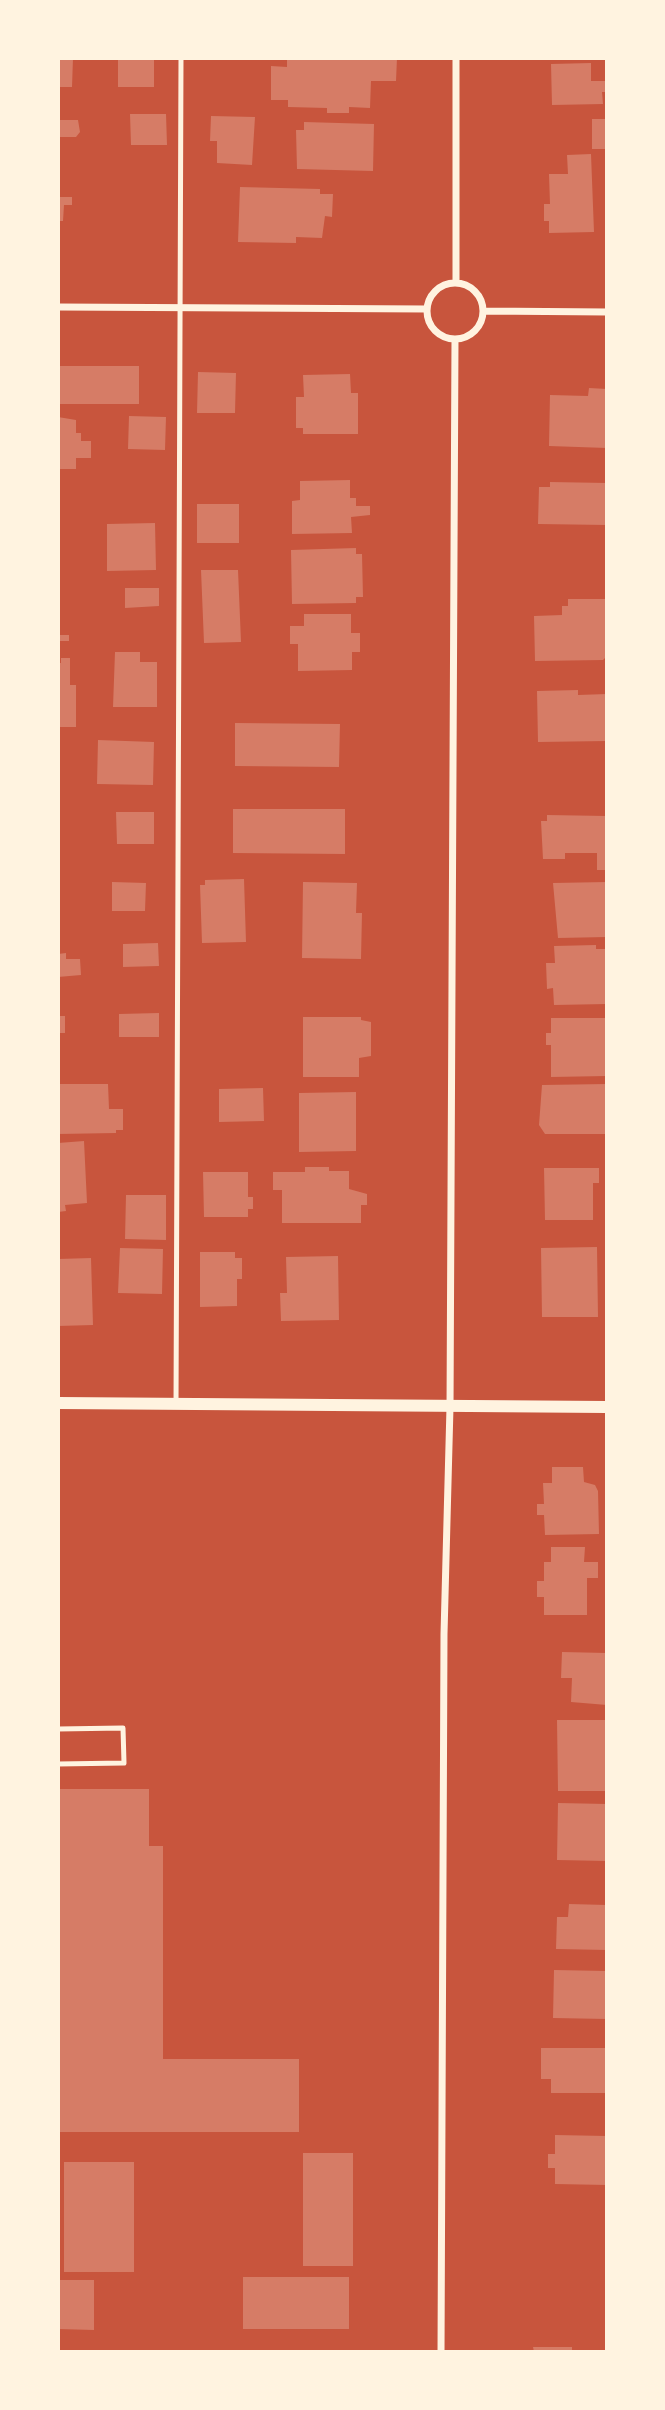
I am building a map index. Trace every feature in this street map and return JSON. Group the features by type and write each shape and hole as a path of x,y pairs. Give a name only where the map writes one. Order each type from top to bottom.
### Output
{"street":[{"path":"456,58 456,283"},
{"path":"456,283 472,288 479,295 484,311 476,331 455,339 435,331 427,309 436,291 456,283"},
{"path":"58,307 427,309"},
{"path":"484,311 607,312"},
{"path":"442,2352 444,1648 450,1407 455,339"},
{"path":"58,1402 607,1407"}],"lane":[{"path":"176,1404 181,58"},
{"path":"58,1729 123,1728 124,1763 58,1764"}],"building":[{"path":"58,58 73,58 72,87 58,87"},
{"path":"118,58 154,58 154,87 118,87"},
{"path":"287,58 397,58 396,81 371,81 370,108 349,107 349,113 327,113 327,108 288,107 288,100 271,100 271,66 287,67"},
{"path":"591,63 591,81 607,81 607,92 602,92 603,104 552,105 551,64"},
{"path":"130,114 166,114 167,145 131,145"},
{"path":"211,116 255,117 252,165 217,163 217,141 210,141"},
{"path":"592,119 607,119 607,149 592,149"},
{"path":"58,120 78,120 80,132 76,137 58,137"},
{"path":"304,122 374,124 373,171 297,169 296,130 304,130"},
{"path":"591,154 594,232 549,233 549,221 544,221 544,204 550,204 549,174 568,174 567,155"},
{"path":"240,187 320,189 320,194 333,194 332,217 325,216 322,238 296,237 296,243 238,242"},
{"path":"58,197 72,197 72,205 64,205 63,221 58,221"},
{"path":"58,366 139,366 139,404 58,404"},
{"path":"198,372 236,373 235,413 197,413"},
{"path":"350,374 351,393 358,393 358,434 303,434 303,428 296,428 296,397 304,397 303,375"},
{"path":"589,388 607,389 607,448 549,446 550,395 588,396"},
{"path":"129,416 166,417 165,450 128,449"},
{"path":"58,417 76,420 76,433 81,433 81,441 91,441 91,458 76,458 76,469 58,469"},
{"path":"350,480 350,498 356,498 356,506 370,506 370,515 351,517 352,533 292,534 292,501 300,500 300,481"},
{"path":"550,482 607,483 607,525 538,524 539,487 550,487"},
{"path":"197,504 239,504 239,543 197,543"},
{"path":"155,523 156,570 107,571 107,524"},
{"path":"356,548 356,554 362,554 363,597 356,597 356,603 292,604 291,550"},
{"path":"201,570 238,570 241,642 204,643"},
{"path":"125,588 159,588 159,606 125,608"},
{"path":"568,599 605,599 607,656 603,660 535,661 534,616 562,615 562,606 568,606"},
{"path":"304,614 351,614 351,633 360,633 360,652 352,652 352,670 298,671 298,644 290,644 290,626 304,626"},
{"path":"58,635 69,635 69,641 58,641"},
{"path":"115,652 140,652 140,662 157,662 157,707 113,707"},
{"path":"61,658 70,658 70,685 76,685 76,727 58,727 58,663 61,663"},
{"path":"578,690 578,695 607,694 607,741 538,742 537,691"},
{"path":"235,723 340,724 339,767 235,766"},
{"path":"98,740 154,742 153,785 97,784"},
{"path":"233,809 345,809 345,854 233,853"},
{"path":"116,812 154,812 154,844 117,844"},
{"path":"547,815 607,816 607,870 597,870 597,853 565,853 565,859 543,859 541,821 547,821"},
{"path":"244,879 246,942 202,943 200,885 205,885 205,880"},
{"path":"112,882 146,883 145,911 112,911"},
{"path":"303,882 357,883 356,913 362,913 361,959 302,958"},
{"path":"607,882 607,937 558,938 553,883"},
{"path":"158,943 159,966 123,967 123,944"},
{"path":"596,945 596,949 607,949 607,1004 554,1005 553,988 547,989 546,963 555,963 554,946"},
{"path":"66,953 66,959 80,959 81,975 58,977 58,954"},
{"path":"159,1013 159,1037 119,1037 119,1014"},
{"path":"58,1016 65,1016 65,1033 58,1033"},
{"path":"303,1017 361,1017 361,1020 371,1022 371,1056 359,1058 359,1077 303,1077"},
{"path":"551,1018 607,1018 607,1076 551,1077 551,1045 546,1045 546,1033 551,1033"},
{"path":"58,1084 108,1084 109,1109 123,1109 123,1130 116,1130 116,1133 58,1134"},
{"path":"607,1084 607,1134 545,1134 539,1125 542,1085"},
{"path":"263,1088 264,1121 219,1122 219,1089"},
{"path":"356,1092 356,1151 299,1152 299,1093"},
{"path":"84,1141 87,1203 65,1205 66,1211 58,1212 58,1143"},
{"path":"305,1167 329,1167 329,1171 349,1171 349,1189 367,1194 367,1205 361,1205 361,1223 282,1223 282,1190 273,1190 273,1172 305,1172"},
{"path":"544,1168 599,1168 599,1183 593,1183 593,1220 545,1220"},
{"path":"203,1172 248,1172 248,1197 253,1197 253,1209 248,1209 248,1217 204,1217"},
{"path":"126,1195 166,1195 166,1240 125,1239"},
{"path":"597,1247 598,1317 542,1317 541,1248"},
{"path":"120,1248 163,1249 162,1294 118,1293"},
{"path":"200,1252 235,1252 235,1258 242,1258 242,1279 237,1279 237,1306 200,1307"},
{"path":"338,1256 339,1320 281,1321 280,1293 287,1293 286,1257"},
{"path":"91,1258 93,1325 58,1326 58,1259"},
{"path":"552,1467 583,1467 584,1482 595,1485 598,1491 599,1534 545,1535 544,1515 537,1515 537,1504 544,1504 543,1483 552,1483"},
{"path":"551,1547 585,1547 584,1562 598,1562 598,1578 587,1578 587,1615 544,1615 544,1597 537,1597 537,1581 544,1581 544,1562 551,1562"},
{"path":"562,1652 607,1653 607,1705 571,1702 572,1678 561,1678"},
{"path":"557,1720 607,1720 607,1791 558,1791"},
{"path":"58,1789 149,1789 149,1846 163,1846 163,2059 299,2059 299,2132 58,2132"},
{"path":"558,1803 607,1804 607,1861 557,1860"},
{"path":"569,1904 607,1905 607,1950 556,1949 557,1917 568,1917"},
{"path":"554,1970 607,1971 607,2019 553,2018"},
{"path":"541,2048 607,2048 607,2093 551,2093 551,2079 541,2079"},
{"path":"555,2135 607,2136 607,2185 555,2184 555,2168 548,2168 548,2154 555,2154"},
{"path":"303,2153 353,2153 353,2266 303,2266"},
{"path":"64,2162 134,2162 134,2272 64,2272"},
{"path":"243,2277 349,2277 349,2329 243,2329"},
{"path":"58,2280 94,2280 94,2330 58,2329"},
{"path":"533,2347 572,2347 572,2352 534,2352"}]}
